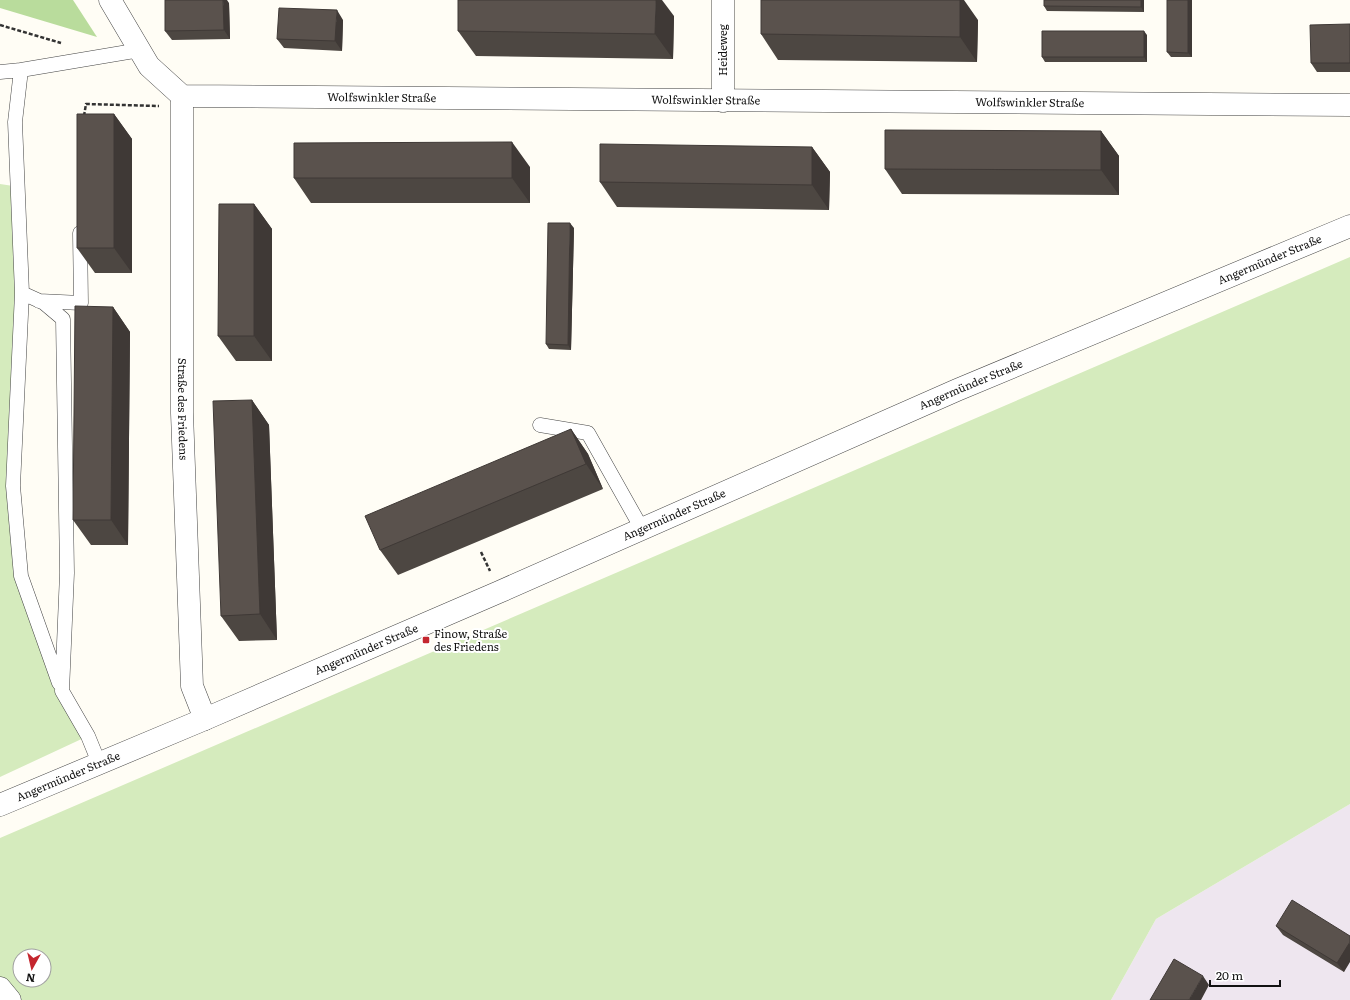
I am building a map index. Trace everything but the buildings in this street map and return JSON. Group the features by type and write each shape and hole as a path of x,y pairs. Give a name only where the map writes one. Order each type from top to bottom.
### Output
{"street":[{"path":"110,0 149,66 182,96"},
{"name":"Heideweg","path":"723,0 723,100"},
{"name":"Wolfswinkler Straße","path":"182,96 1350,105"},
{"name":"Straße des Friedens","path":"182,96 182,413 191,671 192,686 205,719"},
{"name":"Angermünder Straße","path":"0,805 205,719 957,390 1350,226"},
{"path":"0,988 10,1000"}],"lane":[{"path":"0,72 22,70 140,50"},
{"path":"22,70 15,122 22,293 13,486 21,576 62,691 88,736 99,763"},
{"path":"39,301 81,303 80,218"},
{"path":"22,293 44,304 63,319 67,573 62,691"},
{"path":"540,425 588,433 642,529"}],"path":[{"path":"0,25 67,45"},
{"path":"84,119 86,104 165,106 182,96"},
{"path":"480,552 492,577"}],"shaded area":[{"path":"1350,804 1350,1000 1111,1000 1156,919"}],"green space":[{"path":"0,0 73,0 97,37 0,8"},
{"path":"0,184 20,187 13,486 21,576 88,736 0,777"},
{"path":"1350,257 1350,804 1156,919 1111,1000 0,1000 0,838"}],"place":[{"name":"Finow, Straße des Friedens","path":"426,640"}]}
